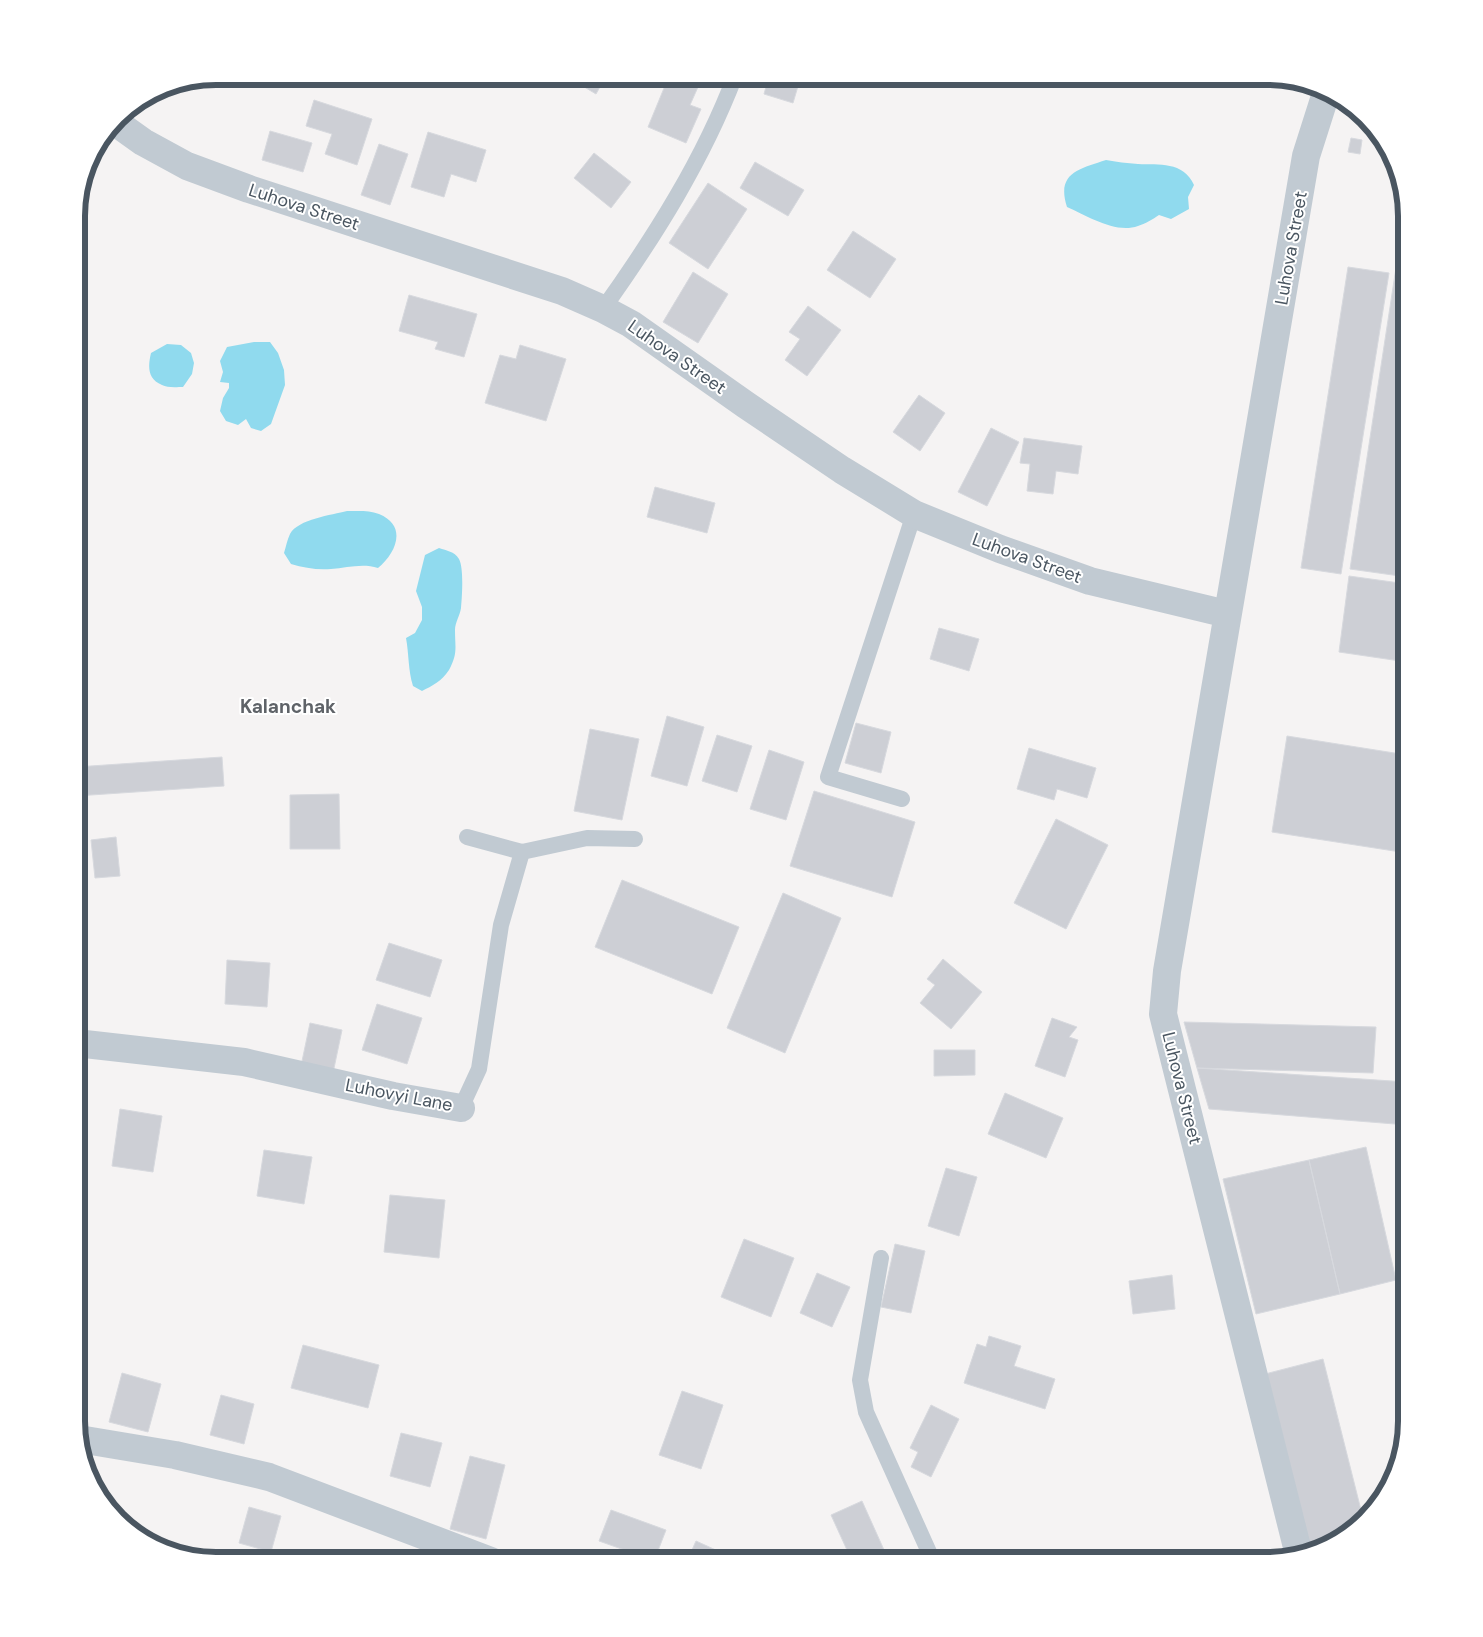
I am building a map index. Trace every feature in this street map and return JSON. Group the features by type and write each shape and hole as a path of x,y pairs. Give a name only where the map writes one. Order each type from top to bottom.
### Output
{"street":[{"name":"Luhova Street","path":"1297,1549 1163,1014 1167,971 1306,156 1324,99"},
{"name":"Luhova Street","path":"121,127 143,142 187,166 249,189 562,291 603,308 631,324 842,470 914,514 1000,550 1090,581 1227,614"},
{"name":"Luhovyi Lane","path":"85,1044 244,1062 393,1096 461,1108"},
{"path":"87,1440 175,1455 268,1477 467,1552"}],"lane":[{"path":"603,308 635,263 678,196 723,109 732,85"},
{"path":"902,799 828,778 914,514"},
{"path":"467,837 522,852 587,838 635,839"},
{"name":"Luhovyi Lane","path":"461,1108 479,1069 501,925 522,852"},
{"path":"881,1258 860,1380 861,1392 866,1412 929,1552"}],"water":[{"path":"1106,160 1170,166 1184,172 1194,185 1188,197 1189,209 1171,219 1159,215 1138,226 1120,228 1102,223 1067,207 1064,196 1067,180 1079,170"},
{"path":"254,342 270,342 278,353 284,370 285,385 271,424 261,431 251,428 246,419 238,425 226,421 220,411 223,398 229,388 229,383 220,382 223,372 220,361 227,347"},
{"path":"167,344 181,345 191,353 194,363 192,374 183,387 164,386 151,376 149,363 151,353"},
{"path":"347,511 379,514 394,525 396,540 394,547 390,555 378,568 360,566 321,569 291,564 284,553 289,536 294,529 316,518"},
{"path":"439,548 455,554 461,563 461,608 455,627 455,650 452,664 440,680 422,691 413,686 406,638 415,633 422,620 422,607 416,591 425,555"}],"building":[{"path":"581,85 601,85 596,94"},
{"path":"665,85 693,85 698,87 690,105 701,109 686,143 648,127"},
{"path":"766,85 798,85 793,103 764,94"},
{"path":"314,100 372,119 357,165 325,154 332,134 306,126"},
{"path":"270,131 312,143 303,172 262,160"},
{"path":"428,132 486,150 476,182 451,174 444,197 411,187"},
{"path":"1351,138 1362,140 1360,154 1348,152"},
{"path":"379,144 408,154 390,205 361,195"},
{"path":"594,153 631,182 611,208 574,178"},
{"path":"755,162 804,190 788,216 740,188"},
{"path":"708,183 747,209 708,269 669,243"},
{"path":"853,231 896,259 870,298 827,270"},
{"path":"1398,255 1398,576 1350,569"},
{"path":"1348,267 1389,273 1341,574 1301,568"},
{"path":"693,272 728,294 698,343 663,322"},
{"path":"409,295 477,314 464,357 435,349 438,342 399,331"},
{"path":"808,306 841,330 807,376 785,360 800,339 789,332"},
{"path":"520,345 566,359 546,421 485,403 500,355 516,359"},
{"path":"919,395 945,413 920,451 893,432"},
{"path":"991,428 1019,442 987,506 958,492"},
{"path":"1024,438 1082,446 1078,474 1056,471 1053,494 1027,491 1030,464 1020,463"},
{"path":"655,487 715,503 707,533 647,517"},
{"path":"1349,576 1398,583 1398,661 1339,652"},
{"path":"939,628 979,639 969,671 930,659"},
{"path":"667,716 704,727 687,786 651,776"},
{"path":"856,723 891,732 881,773 845,763"},
{"path":"590,729 639,739 622,820 574,811"},
{"path":"717,735 752,746 737,792 702,781"},
{"path":"1287,736 1398,754 1398,852 1272,832"},
{"path":"1029,748 1096,768 1087,798 1057,789 1054,800 1017,789"},
{"path":"769,750 804,762 786,820 750,809"},
{"path":"222,757 224,786 85,795 85,766"},
{"path":"814,791 915,822 892,897 790,866"},
{"path":"339,794 340,849 290,849 290,795"},
{"path":"1056,819 1108,845 1066,929 1014,903"},
{"path":"116,837 120,876 95,878 91,840"},
{"path":"622,880 739,927 712,994 595,947"},
{"path":"783,893 841,918 785,1053 727,1028"},
{"path":"389,943 442,960 430,997 376,980"},
{"path":"943,959 982,992 951,1029 920,1003 935,985 927,979"},
{"path":"227,960 270,963 267,1007 225,1004"},
{"path":"377,1004 422,1018 407,1064 362,1050"},
{"path":"1052,1018 1077,1027 1069,1037 1078,1040 1065,1077 1035,1066"},
{"path":"1184,1022 1376,1027 1373,1073 1197,1068"},
{"path":"310,1023 342,1030 333,1073 301,1066"},
{"path":"934,1050 975,1050 975,1075 934,1076"},
{"path":"1197,1068 1398,1081 1398,1124 1209,1109"},
{"path":"1005,1093 1063,1118 1046,1158 988,1134"},
{"path":"120,1109 162,1116 153,1172 112,1166"},
{"path":"1366,1147 1396,1280 1340,1294 1309,1160"},
{"path":"264,1150 312,1157 304,1204 257,1196"},
{"path":"1309,1160 1340,1294 1256,1314 1223,1179"},
{"path":"946,1168 977,1177 959,1236 928,1226"},
{"path":"390,1195 445,1200 439,1258 384,1252"},
{"path":"744,1239 794,1258 771,1317 721,1297"},
{"path":"895,1244 925,1251 911,1313 881,1307"},
{"path":"817,1273 850,1287 832,1327 800,1313"},
{"path":"1172,1275 1175,1309 1133,1314 1129,1281"},
{"path":"989,1336 1021,1346 1014,1366 1055,1379 1045,1409 964,1383 977,1344 986,1347"},
{"path":"303,1345 379,1365 368,1408 291,1388"},
{"path":"1323,1359 1361,1511 1340,1530 1307,1546 1265,1374"},
{"path":"122,1373 161,1384 148,1432 109,1422"},
{"path":"682,1391 723,1405 701,1469 659,1455"},
{"path":"221,1395 254,1404 244,1444 210,1435"},
{"path":"931,1405 959,1419 931,1477 911,1467 918,1452 910,1448"},
{"path":"401,1433 442,1443 430,1487 390,1476"},
{"path":"470,1456 505,1465 486,1539 450,1529"},
{"path":"862,1501 885,1552 848,1552 831,1515"},
{"path":"249,1507 281,1516 271,1552 239,1543"},
{"path":"611,1510 666,1530 657,1552 630,1552 599,1541"},
{"path":"696,1541 720,1552 691,1552"}],"district":[{"name":"Kalanchak","path":"288,706"}]}
